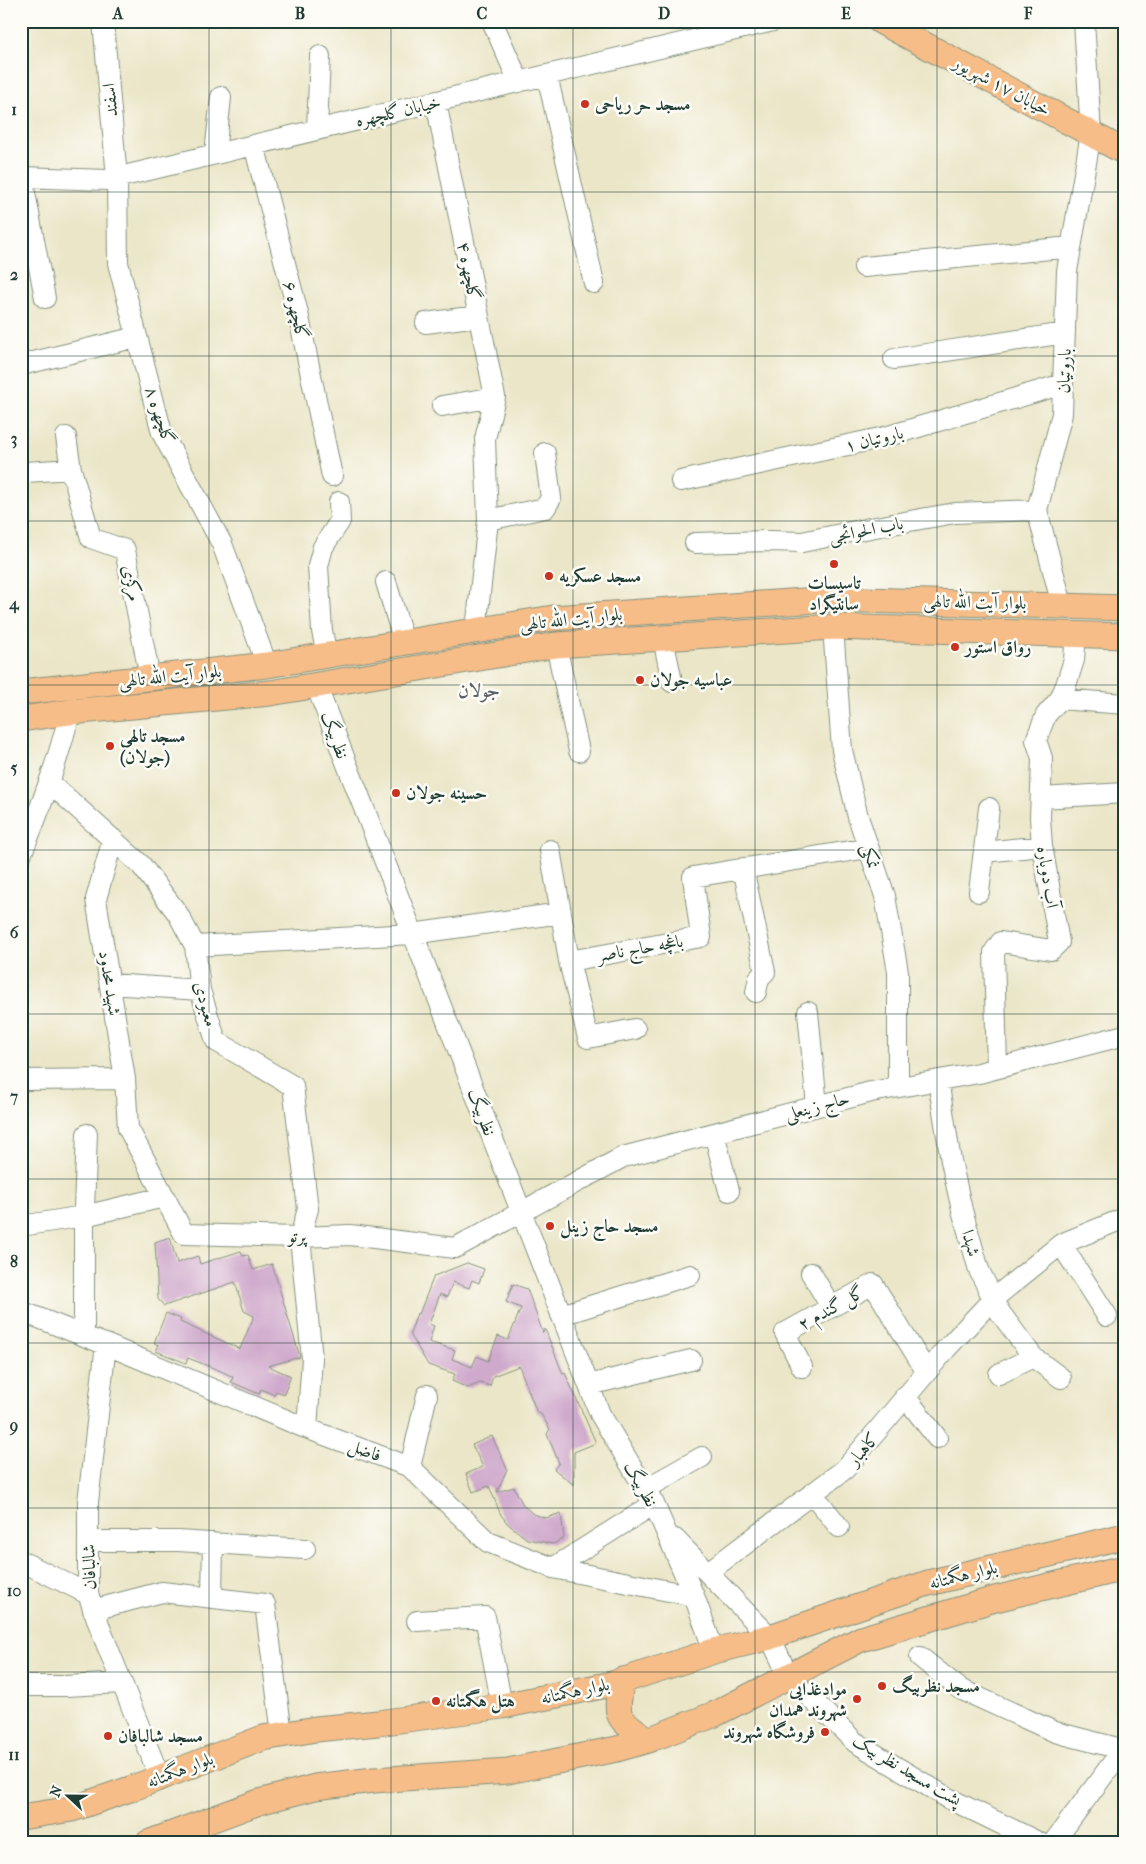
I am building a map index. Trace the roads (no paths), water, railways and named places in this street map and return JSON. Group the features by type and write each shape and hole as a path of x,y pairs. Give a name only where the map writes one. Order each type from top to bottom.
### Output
{"main road":[{"name":"خیابان ۱۷ شهریور","path":"880,21 1125,152"},
{"name":"بلوار آیت الله تالهی","path":"21,692 267,665 553,618 833,599 1125,608"},
{"path":"1062,605 1076,633"},
{"path":"553,618 556,645"},
{"name":"بلوار آیت الله تالهی","path":"21,719 70,712 270,693 556,645 833,627 1125,636"},
{"path":"68,687 70,712"},
{"path":"1114,1538 1118,1570"},
{"name":"بلوار هگمتانه","path":"21,1817 72,1809 160,1778 263,1738 316,1728 378,1723 502,1706 612,1684 714,1651 770,1637 928,1583 1114,1538"},
{"name":"بلوار هگمتانه","path":"148,1843 259,1802 315,1787 374,1780 508,1771 617,1749 648,1740 715,1714 861,1638 995,1599 1118,1570"},
{"path":"622,1680 616,1707 621,1720 648,1740"}],"street":[{"name":"اسفند","path":"103,21 117,178"},
{"path":"492,21 519,82"},
{"name":"خیابان گلچهره","path":"22,177 107,180 117,178 773,21"},
{"name":"باروتیان","path":"1062,605 1037,510 1062,414 1067,272 1091,134 1084,21"},
{"path":"317,130 320,56"},
{"path":"547,75 594,283"},
{"path":"215,154 221,97"},
{"name":"گلچهره ۴","path":"436,102 495,397 485,439 488,520 476,630"},
{"name":"گلچهره ۶","path":"254,145 298,313 332,476"},
{"path":"22,177 45,298"},
{"name":"گلچهره ۸","path":"117,178 118,263 162,433 222,544 267,665"},
{"path":"864,267 1071,246"},
{"path":"426,323 478,316"},
{"path":"894,359 1065,333"},
{"path":"21,365 137,337"},
{"name":"۱ باروتیان","path":"681,481 885,437 1063,384"},
{"path":"442,406 495,397"},
{"path":"26,472 71,469 66,436"},
{"path":"488,520 545,508 551,498 544,453"},
{"name":"مرکزی","path":"71,469 91,538 125,550 150,678"},
{"path":"327,655 322,631 318,566 323,547 340,521 339,502"},
{"name":"باب الحوائجی","path":"695,543 802,542 870,528 955,514 1037,510"},
{"path":"386,582 404,642"},
{"name":"نمکی","path":"833,627 842,750 858,817 885,896 898,972 898,1086"},
{"name":"آب دوباره","path":"997,1068 994,952 1001,942 1051,950 1059,942 1042,846 1040,818 1042,758 1036,740 1046,716 1060,699 1074,660 1076,633"},
{"path":"663,638 672,682"},
{"path":"556,645 579,751"},
{"name":"نظربیگ","path":"316,685 588,1385 600,1414 649,1497 666,1531 694,1596 714,1651"},
{"path":"1060,699 1125,704"},
{"path":"21,855 49,782 70,712"},
{"name":"معبودی","path":"49,782 141,865 178,914 195,946 200,990 216,1041 293,1086 308,1209 300,1237"},
{"path":"1041,798 1125,793"},
{"path":"979,892 989,808"},
{"name":"شهید محدود","path":"113,839 96,899 125,1079 128,1128"},
{"path":"984,852 1042,846"},
{"name":"باغچه حاج ناصر","path":"569,961 700,937 693,877 868,848"},
{"path":"550,850 569,961 588,1038 635,1029"},
{"path":"743,868 765,972 759,978 756,992"},
{"path":"195,946 412,934 561,913"},
{"path":"110,984 200,990"},
{"path":"808,1012 817,1106"},
{"name":"حاج زینعلی","path":"521,1213 623,1157 898,1086 997,1068 1125,1035"},
{"path":"21,1080 125,1079"},
{"name":"شهدا","path":"938,1080 951,1161 962,1210 979,1270 999,1311 1033,1357 1061,1378"},
{"name":"پرتو","path":"128,1128 184,1234 300,1237 350,1235 455,1248 521,1213"},
{"path":"714,1133 729,1191"},
{"path":"84,1336 84,1216 87,1134"},
{"path":"21,1226 84,1216 164,1197"},
{"name":"کاهبار","path":"708,1572 845,1470 926,1371 993,1299 1062,1244 1122,1219"},
{"path":"300,1237 312,1359 307,1428"},
{"path":"1062,1244 1106,1316"},
{"path":"811,1273 831,1307"},
{"path":"561,1315 690,1275"},
{"name":"گل گندم ۲","path":"802,1367 785,1332 873,1284 926,1371"},
{"name":"فاضل","path":"21,1311 106,1344 307,1428 410,1467 488,1542 553,1568 694,1596"},
{"name":"شالبافان","path":"106,1344 88,1502 91,1602 160,1778"},
{"path":"999,1374 1033,1357"},
{"path":"588,1385 691,1360"},
{"path":"410,1467 427,1395"},
{"path":"905,1396 937,1438"},
{"path":"553,1568 702,1457"},
{"path":"812,1493 839,1527"},
{"name":"نظربیگ","path":"666,1531 770,1637 789,1677"},
{"path":"88,1541 178,1541 305,1549"},
{"path":"212,1598 213,1543"},
{"path":"21,1561 91,1602 162,1592 264,1604 282,1734"},
{"path":"417,1621 485,1618 502,1706"},
{"path":"920,1657 960,1689 1055,1732 1124,1749 1053,1843"},
{"name":"پشت مسجد نظر بیک","path":"789,1677 855,1742 948,1798 1040,1843"},
{"path":"21,1686 122,1683"}],"place":[{"name":"مسجد حر ریاحی","path":"585,104"},
{"name":"تاسیسات سانتیگراد","path":"834,564"},
{"name":"مسجد عسکریه","path":"549,576"},
{"name":"رواق استور","path":"955,647"},
{"name":"عباسیه جولان","path":"640,680"},
{"name":"مسجد تالهی (جولان)","path":"110,746"},
{"name":"حسینه جولان","path":"396,793"},
{"name":"مسجد حاج زینل","path":"550,1226"},
{"name":"مسجد نظربیگ","path":"882,1686"},
{"name":"موادغذایی شهروند همدان","path":"857,1699"},
{"name":"هتل هگمتانه","path":"436,1701"},
{"name":"فروشگاه شهروند","path":"825,1732"},
{"name":"مسجد شالبافان","path":"108,1736"}],"district":[{"name":"جولان","path":"479,690"}]}
